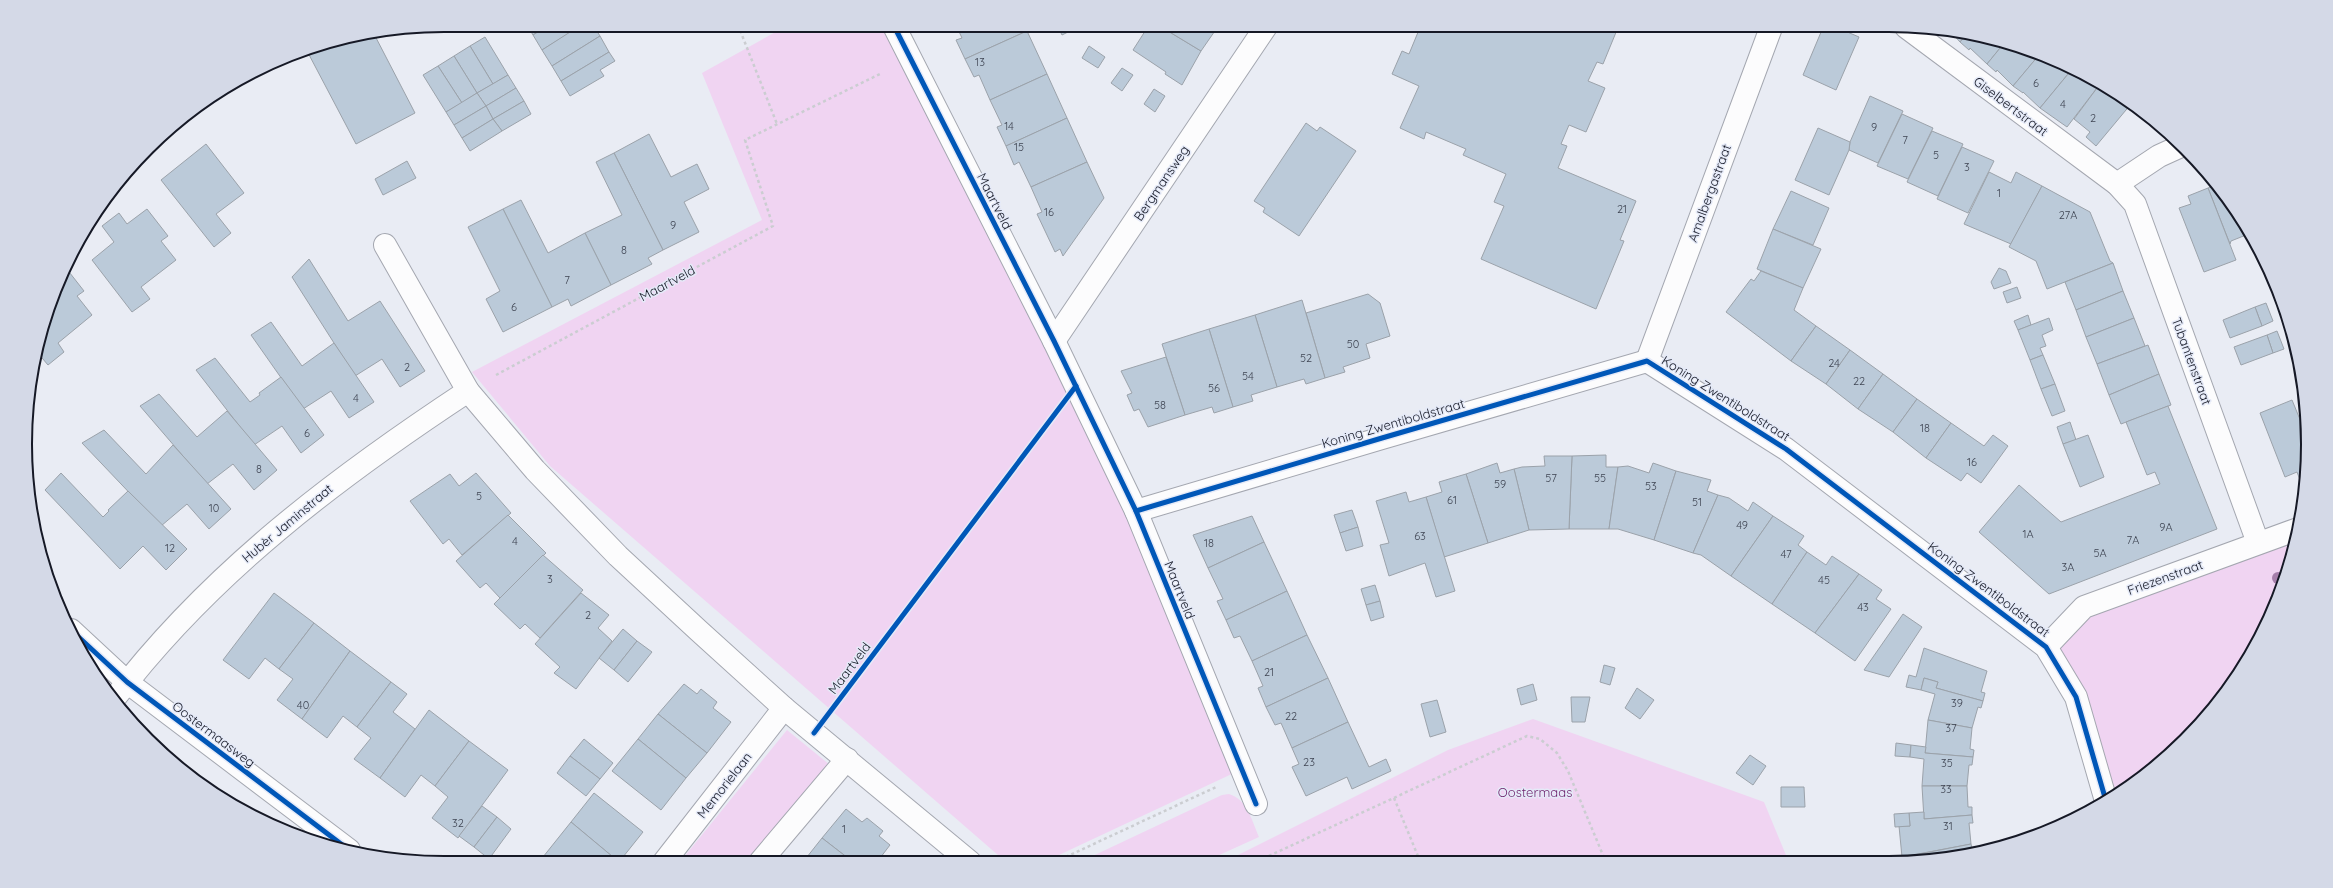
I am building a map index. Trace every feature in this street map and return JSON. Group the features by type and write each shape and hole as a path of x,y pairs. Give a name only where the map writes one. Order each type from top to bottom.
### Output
{"street":[{"name":"Maartveld","path":"897,32 1054,341 1136,511 1256,804"},
{"name":"Bergmansweg","path":"1054,341 1262,32"},
{"name":"Amalbergastraat","path":"1648,361 1769,32"},
{"name":"Giselbertstraat","path":"1914,33 2117,184"},
{"path":"2117,184 2159,156 2176,148"},
{"name":"Tubantenstraat","path":"2117,184 2135,204 2258,543"},
{"path":"384,245 468,391 535,470 618,556 784,708 963,856"},
{"name":"Koning Zwentiboldstraat","path":"1136,511 1648,361 1786,449 2046,646 2076,697 2104,795"},
{"name":"Hubèr Jaminstraat","path":"117,695 127,682 190,613 263,540 320,494 390,442 468,391"},
{"name":"Friezenstraat","path":"2046,646 2084,607 2291,531"},
{"name":"Oostermaasweg","path":"81,640 127,682 339,842"},
{"name":"Memorielaan","path":"669,856 784,708"},
{"path":"765,856 847,759"}],"path":[{"path":"741,32 777,124"},
{"path":"1269,856 1527,736 1540,740 1558,753 1568,771 1603,856"},
{"path":"1068,856 1244,774"},
{"path":"1394,798 1418,856"}],"green space":[{"path":"775,32 894,32 1117,496 1236,772 1057,856 999,856 550,466 472,372 762,220 702,73"},
{"path":"2290,536 2287,551 2270,602 2259,626 2232,673 2199,716 2161,754 2113,790 2051,648 2086,611"},
{"name":"Oostermaas","path":"1533,719 1764,802 1786,856 1236,856 1448,750"},
{"path":"787,730 830,765 756,856 685,856"},
{"path":"1229,794 1245,806 1259,837 1217,856 1093,856 1222,795"}],"building":[{"path":"538,32 571,32 542,50 533,35"},
{"path":"570,32 597,32 600,36 552,66 542,50"},
{"path":"959,32 1025,32 965,59 956,40 962,38"},
{"path":"1027,32 1047,74 990,100 979,75 974,77 965,59"},
{"path":"1060,32 1068,32 1062,35"},
{"path":"1145,32 1170,32 1201,51 1182,85 1165,74 1166,72 1133,50"},
{"path":"1170,32 1214,32 1201,51"},
{"path":"1418,32 1616,32 1603,64 1597,62 1588,81 1605,88 1586,132 1569,125 1561,144 1567,146 1558,168 1636,201 1620,240 1624,241 1596,309 1481,259 1504,206 1494,202 1506,174 1463,155 1466,149 1426,132 1424,139 1400,128 1419,86 1392,74 1402,51 1409,54"},
{"path":"1821,32 1847,32 1859,37 1836,90 1803,75"},
{"path":"600,36 609,52 561,81 552,66"},
{"path":"485,37 508,75 493,84 470,46"},
{"path":"376,38 415,113 356,144 309,55 337,46"},
{"path":"1957,38 1963,39 1960,42"},
{"path":"1963,39 2001,47 1987,64 1970,48 1969,50 1960,42"},
{"path":"470,46 493,84 477,93 454,56"},
{"path":"1089,46 1105,57 1098,68 1082,58"},
{"path":"2001,47 2036,59 2013,86 1997,70 1996,72 1987,64"},
{"path":"609,52 615,61 600,70 604,76 570,96 561,81"},
{"path":"454,56 477,93 462,103 438,66"},
{"path":"2036,59 2069,73 2040,108 2023,92 2013,86"},
{"path":"438,66 462,103 446,112 423,75"},
{"path":"1122,68 1133,75 1122,91 1111,83"},
{"path":"2069,73 2097,88 2067,127 2040,108"},
{"path":"1047,74 1067,118 1006,146 997,127 1002,125 990,100"},
{"path":"508,75 516,88 486,106 477,93"},
{"path":"516,88 524,101 493,119 486,106"},
{"path":"2097,88 2128,108 2096,146 2086,137 2090,132 2074,119"},
{"path":"1154,89 1165,96 1155,112 1144,104"},
{"path":"477,93 486,106 454,125 446,112"},
{"path":"1870,96 1903,111 1878,163 1849,150 1850,142"},
{"path":"524,101 531,114 502,131 493,119"},
{"path":"486,106 493,119 462,138 454,125"},
{"path":"1902,114 1933,128 1908,179 1877,166"},
{"path":"1067,118 1087,162 1031,187 1019,162 1014,165 1006,146"},
{"path":"493,119 502,131 470,151 462,138"},
{"path":"1306,123 1317,131 1320,127 1356,151 1299,236 1263,212 1265,208 1254,201"},
{"path":"1818,128 1850,142 1849,150 1829,195 1795,180"},
{"path":"1932,131 1963,144 1938,196 1907,182"},
{"path":"649,134 671,177 697,164 709,189 684,202 699,232 663,250 614,153"},
{"path":"206,144 244,193 216,214 231,233 214,247 161,180"},
{"path":"1962,147 1994,161 1968,213 1937,199"},
{"path":"614,153 663,250 648,258 652,264 611,285 585,233 622,215 596,162"},
{"path":"407,161 416,178 383,195 375,179"},
{"path":"1087,162 1104,198 1063,256 1060,249 1055,252 1037,214 1042,212 1031,187"},
{"path":"1989,172 2011,183 2016,172 2042,186 2011,244 1964,224"},
{"path":"2042,186 2090,212 2110,261 2113,263 2047,289 2036,261 2009,247"},
{"path":"2211,187 2216,193 2245,236 2231,241 2230,244 2208,188"},
{"path":"2208,188 2236,260 2204,272 2179,208 2191,204 2188,196"},
{"path":"1791,191 1829,208 1813,245 1773,229"},
{"path":"521,200 548,253 585,233 611,285 571,306 568,299 552,307 503,209"},
{"path":"147,209 168,236 161,241 176,260 141,287 150,299 132,312 92,260 114,242 102,226 119,213 127,224"},
{"path":"503,209 552,307 503,332 486,299 500,291 468,227"},
{"path":"1773,229 1821,249 1803,288 1757,269"},
{"path":"309,259 348,321 380,301 425,371 400,387 382,359 355,376 292,277"},
{"path":"2113,263 2123,291 2076,310 2065,282"},
{"path":"1999,268 2006,271 2011,283 1994,289 1991,282"},
{"path":"1761,271 1803,288 1794,310 1816,326 1791,361 1726,312 1751,279 1754,281"},
{"path":"69,272 84,291 77,296 92,315 58,343 64,352 48,365 41,357 46,337 63,286"},
{"path":"2017,287 2021,298 2007,303 2003,292"},
{"path":"2123,291 2134,318 2086,337 2076,310"},
{"path":"1368,294 1380,303 1390,336 1366,344 1370,358 1343,367 1345,372 1325,378 1306,313"},
{"path":"1302,300 1325,378 1306,384 1304,379 1277,387 1255,315"},
{"path":"2266,303 2273,321 2262,326 2255,307"},
{"path":"2255,307 2262,326 2230,338 2223,320"},
{"path":"1255,315 1277,387 1251,395 1253,401 1233,407 1209,329"},
{"path":"2028,315 2031,325 2018,330 2014,321"},
{"path":"2049,318 2053,330 2042,335 2046,346 2040,348 2043,355 2030,360 2018,330"},
{"path":"2134,318 2145,346 2097,364 2086,337"},
{"path":"271,322 302,366 334,343 374,402 349,418 331,391 303,409 251,335"},
{"path":"1816,326 1850,350 1826,384 1791,361"},
{"path":"1209,329 1233,407 1214,413 1212,407 1185,415 1162,344"},
{"path":"2277,331 2284,349 2273,353 2267,335"},
{"path":"2267,335 2273,353 2241,365 2234,347"},
{"path":"2148,345 2159,374 2109,395 2097,364"},
{"path":"1850,350 1883,374 1858,409 1826,384"},
{"path":"2043,355 2055,384 2041,389 2030,360"},
{"path":"1166,357 1185,415 1148,427 1139,409 1134,411 1127,395 1132,393 1121,371"},
{"path":"215,358 250,402 260,395 259,393 281,377 324,435 301,453 282,426 254,445 196,370"},
{"path":"1883,374 1917,399 1893,432 1858,409"},
{"path":"2159,374 2171,405 2121,424 2109,395"},
{"path":"2055,384 2065,411 2052,416 2041,389"},
{"path":"159,394 197,437 227,411 277,470 254,490 233,464 207,484 140,406"},
{"path":"1917,399 1951,423 1926,458 1893,432"},
{"path":"2292,400 2300,420 2301,444 2299,478 2297,472 2285,477 2260,413"},
{"path":"2168,406 2217,529 2049,594 1979,532 2019,485 2061,522 2160,484 2155,472 2147,475 2126,422"},
{"path":"2070,422 2076,440 2063,444 2057,427"},
{"path":"1951,423 1984,446 1993,435 2008,446 1981,483 1967,473 1961,481 1926,458"},
{"path":"104,430 146,474 173,445 231,509 209,529 187,504 161,526 82,443"},
{"path":"2088,435 2104,477 2080,487 2063,444"},
{"path":"1606,455 1606,467 1618,467 1609,529 1569,529 1572,456"},
{"path":"1544,456 1572,456 1569,529 1529,530 1514,469 1522,467 1545,466"},
{"path":"1497,463 1500,473 1514,469 1529,530 1488,543 1466,474"},
{"path":"1653,463 1676,471 1654,540 1618,529 1609,529 1618,467 1628,466 1649,473"},
{"path":"1676,471 1711,480 1707,491 1718,495 1693,553 1654,540"},
{"path":"61,473 103,517 109,511 108,510 128,491 187,549 166,570 143,546 120,569 45,490"},
{"path":"476,473 511,513 462,555 449,539 443,544 410,501 450,474 459,486"},
{"path":"1466,474 1488,543 1444,557 1426,497 1442,492 1439,482"},
{"path":"1406,492 1409,502 1426,497 1455,591 1436,597 1425,563 1389,576 1380,545 1389,543 1376,501"},
{"path":"1718,495 1729,498 1748,511 1753,502 1773,516 1731,576 1701,555 1693,553"},
{"path":"1352,510 1358,527 1340,533 1334,515"},
{"path":"508,515 546,553 500,598 486,583 480,588 456,561"},
{"path":"1252,516 1264,542 1208,568 1193,535"},
{"path":"1773,516 1804,536 1798,545 1807,552 1772,604 1731,576"},
{"path":"1358,527 1363,546 1346,551 1340,533"},
{"path":"1264,542 1287,591 1226,620 1217,601 1223,599 1208,568"},
{"path":"1807,552 1826,565 1832,556 1859,574 1815,633 1772,604"},
{"path":"543,555 583,590 540,638 525,624 520,629 494,604"},
{"path":"1859,574 1882,590 1876,599 1891,609 1855,661 1815,633"},
{"path":"1375,585 1380,601 1366,605 1361,589"},
{"path":"1287,591 1307,635 1252,661 1240,636 1234,638 1226,620"},
{"path":"274,593 314,623 279,669 265,658 249,679 223,660"},
{"path":"581,593 609,615 598,628 612,641 576,689 554,673 560,667 535,644"},
{"path":"1380,601 1384,617 1371,621 1366,605"},
{"path":"1903,614 1922,627 1889,677 1864,670"},
{"path":"314,623 350,651 302,719 277,700 293,679 279,669"},
{"path":"623,629 637,641 614,670 599,658"},
{"path":"1307,635 1328,678 1266,707 1258,688 1263,686 1252,661"},
{"path":"637,641 652,652 628,682 614,670"},
{"path":"1924,648 1987,671 1981,692 1985,693 1983,701 1936,688 1938,682 1924,678 1921,690 1906,687 1909,675 1916,677"},
{"path":"350,651 391,682 357,727 343,716 327,738 302,719"},
{"path":"1604,665 1615,668 1610,685 1600,682"},
{"path":"1328,678 1348,722 1292,748 1281,723 1275,725 1266,707"},
{"path":"1924,678 1938,682 1936,688 1983,701 1981,708 1978,707 1972,728 1928,720 1935,694 1921,690"},
{"path":"391,682 407,694 393,712 415,729 380,778 354,759 371,738 357,727"},
{"path":"684,684 697,694 701,689 717,702 713,708 731,722 707,753 658,714"},
{"path":"1533,684 1537,700 1521,705 1517,689"},
{"path":"1637,688 1654,700 1640,719 1625,708"},
{"path":"1571,697 1590,697 1585,722 1572,722"},
{"path":"1437,700 1446,732 1430,737 1421,704"},
{"path":"429,710 469,741 435,786 421,775 405,797 380,778"},
{"path":"658,714 707,753 686,778 638,739"},
{"path":"1928,720 1972,728 1970,749 1974,750 1973,757 1925,753"},
{"path":"1348,722 1369,767 1386,759 1391,771 1352,789 1347,777 1306,796 1292,767 1299,764 1292,748"},
{"path":"584,739 613,763 600,779 570,756"},
{"path":"638,739 686,778 661,810 612,771"},
{"path":"469,741 508,770 458,838 432,818 448,797 435,786"},
{"path":"1896,743 1911,745 1910,757 1895,756"},
{"path":"1911,745 1926,747 1925,753 1973,757 1972,765 1969,765 1967,786 1922,786 1924,759 1910,757"},
{"path":"1750,755 1766,766 1753,785 1736,773"},
{"path":"570,756 600,779 586,796 557,773"},
{"path":"1922,786 1967,786 1968,807 1972,807 1972,815 1924,819"},
{"path":"1781,787 1804,787 1805,807 1781,807"},
{"path":"594,793 643,832 624,856 612,856 571,822"},
{"path":"482,806 497,817 474,847 459,836"},
{"path":"846,809 862,822 867,818 883,831 879,836 890,845 882,856 845,856 822,838"},
{"path":"1924,812 1924,819 1972,815 1973,823 1969,823 1971,844 1912,855 1902,856 1899,826 1910,826 1909,813"},
{"path":"1909,813 1910,826 1895,827 1894,814"},
{"path":"497,817 511,829 491,856 485,856 474,847"},
{"path":"571,822 612,856 544,856"},
{"path":"822,838 845,856 808,856"},
{"path":"1971,844 1972,847 1943,852 1914,855"}],"cycle path":[{"path":"897,32 1054,341 1136,511 1256,804"},
{"path":"1136,511 1647,361 1786,449 2046,647 2076,697 2104,795"},
{"path":"814,733 1076,386"},
{"path":"81,640 127,682 339,842"}]}
